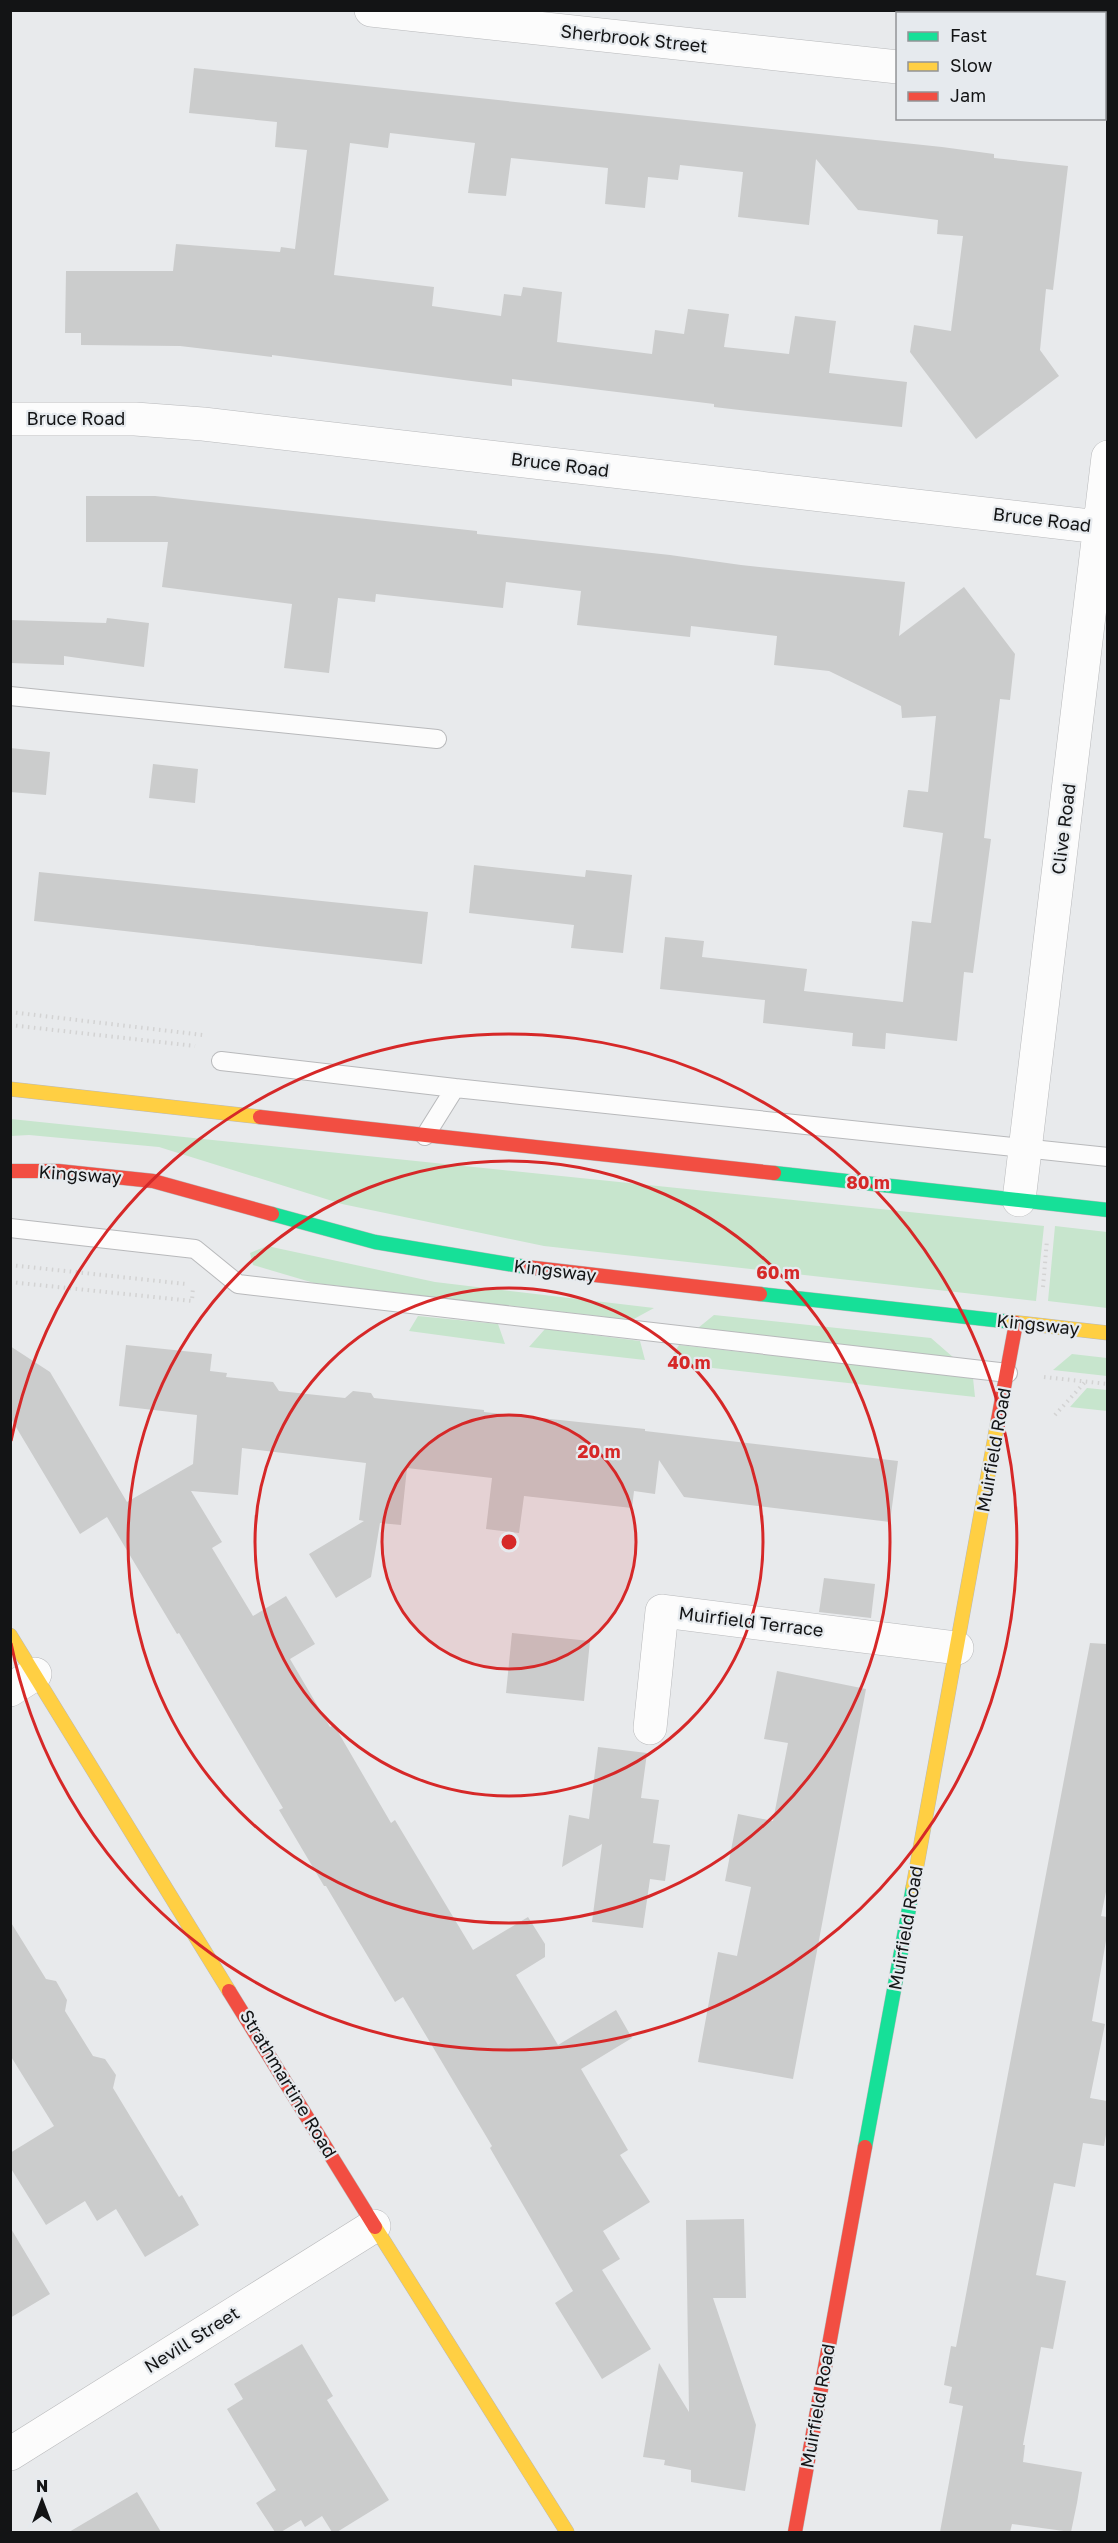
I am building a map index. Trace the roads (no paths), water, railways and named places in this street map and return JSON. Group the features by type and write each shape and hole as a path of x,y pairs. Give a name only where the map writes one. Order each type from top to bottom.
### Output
{"main road":[{"path":"10,1089 1107,1210"},
{"name":"Kingsway","path":"10,1171 58,1171 153,1181 375,1242 523,1268 1107,1333"},
{"name":"Muirfield Road","path":"795,2532 1016,1323"},
{"name":"Strathmartine Road","path":"10,1635 23,1682 374,2226 567,2532"}],"street":[{"name":"Sherbrook Street","path":"371,10 896,67"},
{"name":"Bruce Road","path":"10,419 135,419 203,424 1103,527"},
{"name":"Clive Road","path":"1035,1202 1026,1147 1103,527 1107,457"},
{"name":"Muirfield Terrace","path":"650,1728 662,1611 957,1648"},
{"name":"Nevill Street","path":"10,2454 374,2226"}],"lane":[{"path":"10,696 437,739"},
{"path":"221,1061 1107,1157"},
{"path":"425,1136 455,1088"},
{"path":"10,1228 195,1249 238,1284 1008,1373"}]}
